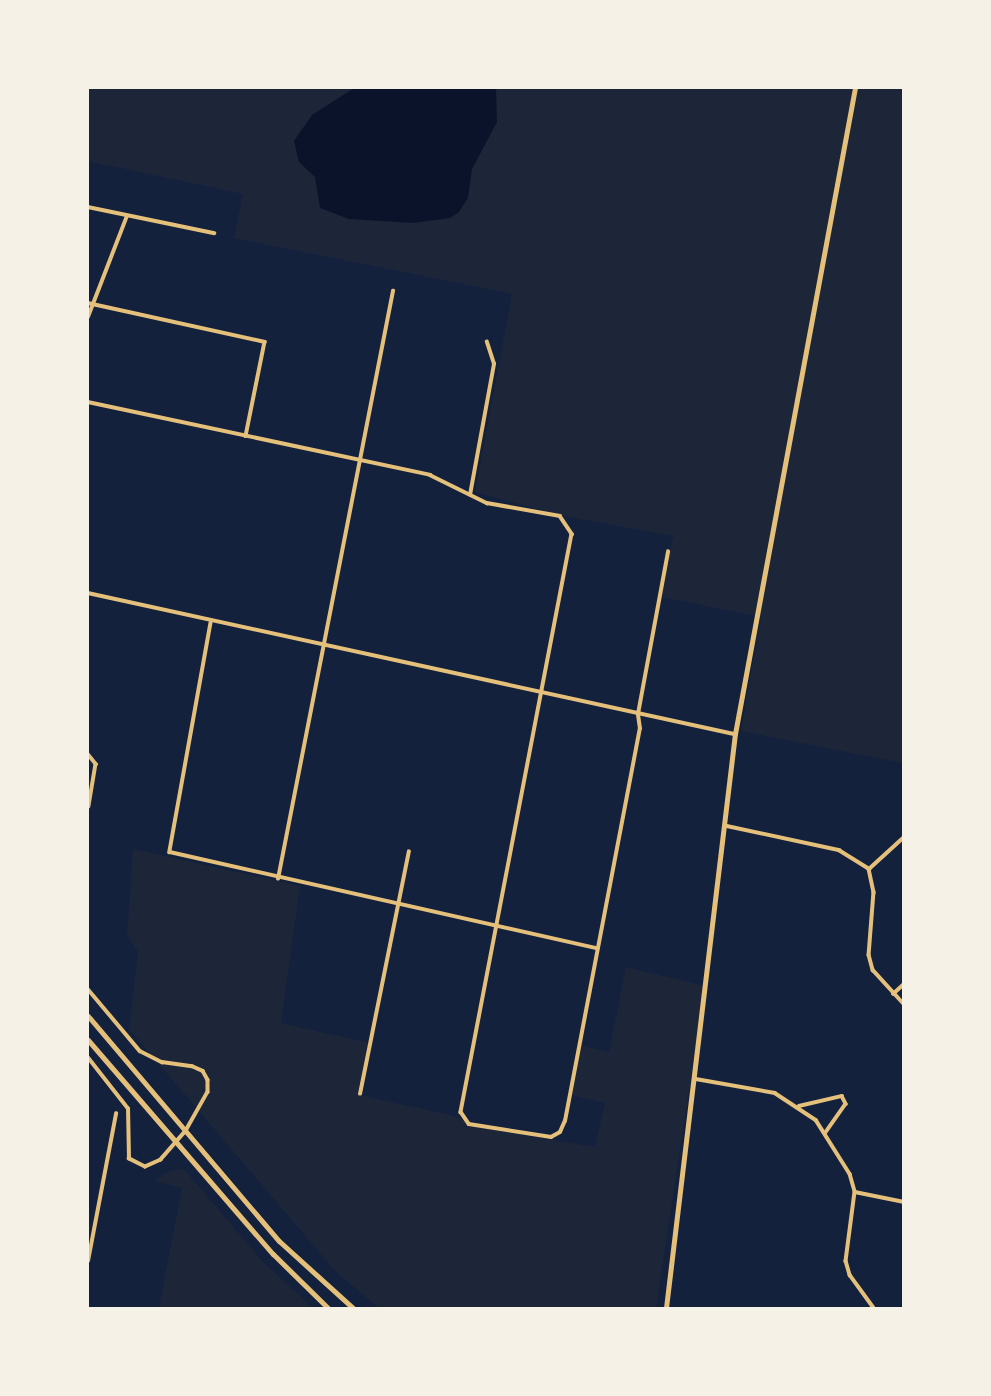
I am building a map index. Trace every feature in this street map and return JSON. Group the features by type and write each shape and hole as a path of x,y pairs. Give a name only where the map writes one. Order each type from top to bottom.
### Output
{"highway":[{"path":"88,1016 279,1241 353,1308"},
{"path":"88,1040 175,1145 273,1254 328,1308"}],"street":[{"path":"666,1308 727,826 735,734 855,88"},
{"path":"88,207 214,233"},
{"path":"88,317 90,303 127,216"},
{"path":"278,880 393,291"},
{"path":"90,303 265,342 246,436"},
{"path":"470,495 494,364 487,342"},
{"path":"88,402 430,475 487,503 561,516 572,534 545,692 461,1112 469,1124 551,1137 560,1132 640,729 638,714 668,552"},
{"path":"88,593 211,623 735,734"},
{"path":"211,623 170,852 278,880 597,948"},
{"path":"89,754 96,764 89,806"},
{"path":"727,826 839,850 869,869 874,892 869,955 873,970 904,1004"},
{"path":"869,869 904,837"},
{"path":"360,1094 408,852"},
{"path":"894,994 904,985"},
{"path":"88,989 140,1051 162,1062 203,1071 208,1092 175,1145 152,1165 138,1166 129,1159 128,1109 88,1058"},
{"path":"696,1079 775,1093 799,1106 825,1133 850,1174 855,1192 846,1261 849,1275 874,1308"},
{"path":"799,1106 842,1096 846,1104 825,1133"},
{"path":"88,1261 116,1114"},
{"path":"855,1192 904,1202"}],"shaded area":[{"path":"88,88 903,88 903,763 741,731 761,617 662,597 673,536 564,516 475,492 512,294 234,238 243,194 88,161"},
{"path":"354,88 496,88 497,122 472,169 468,198 459,212 450,218 413,223 349,219 320,208 315,177 299,162 294,141 312,115"},
{"path":"133,849 300,886 281,1023 369,1043 359,1095 463,1118 469,1126 595,1147 605,1103 572,1095 582,1046 609,1052 626,967 705,986 656,1308 379,1308 336,1272 129,1029 138,952 127,935"},
{"path":"184,1169 263,1262 313,1308 159,1308 182,1188 154,1181 169,1171"}]}
